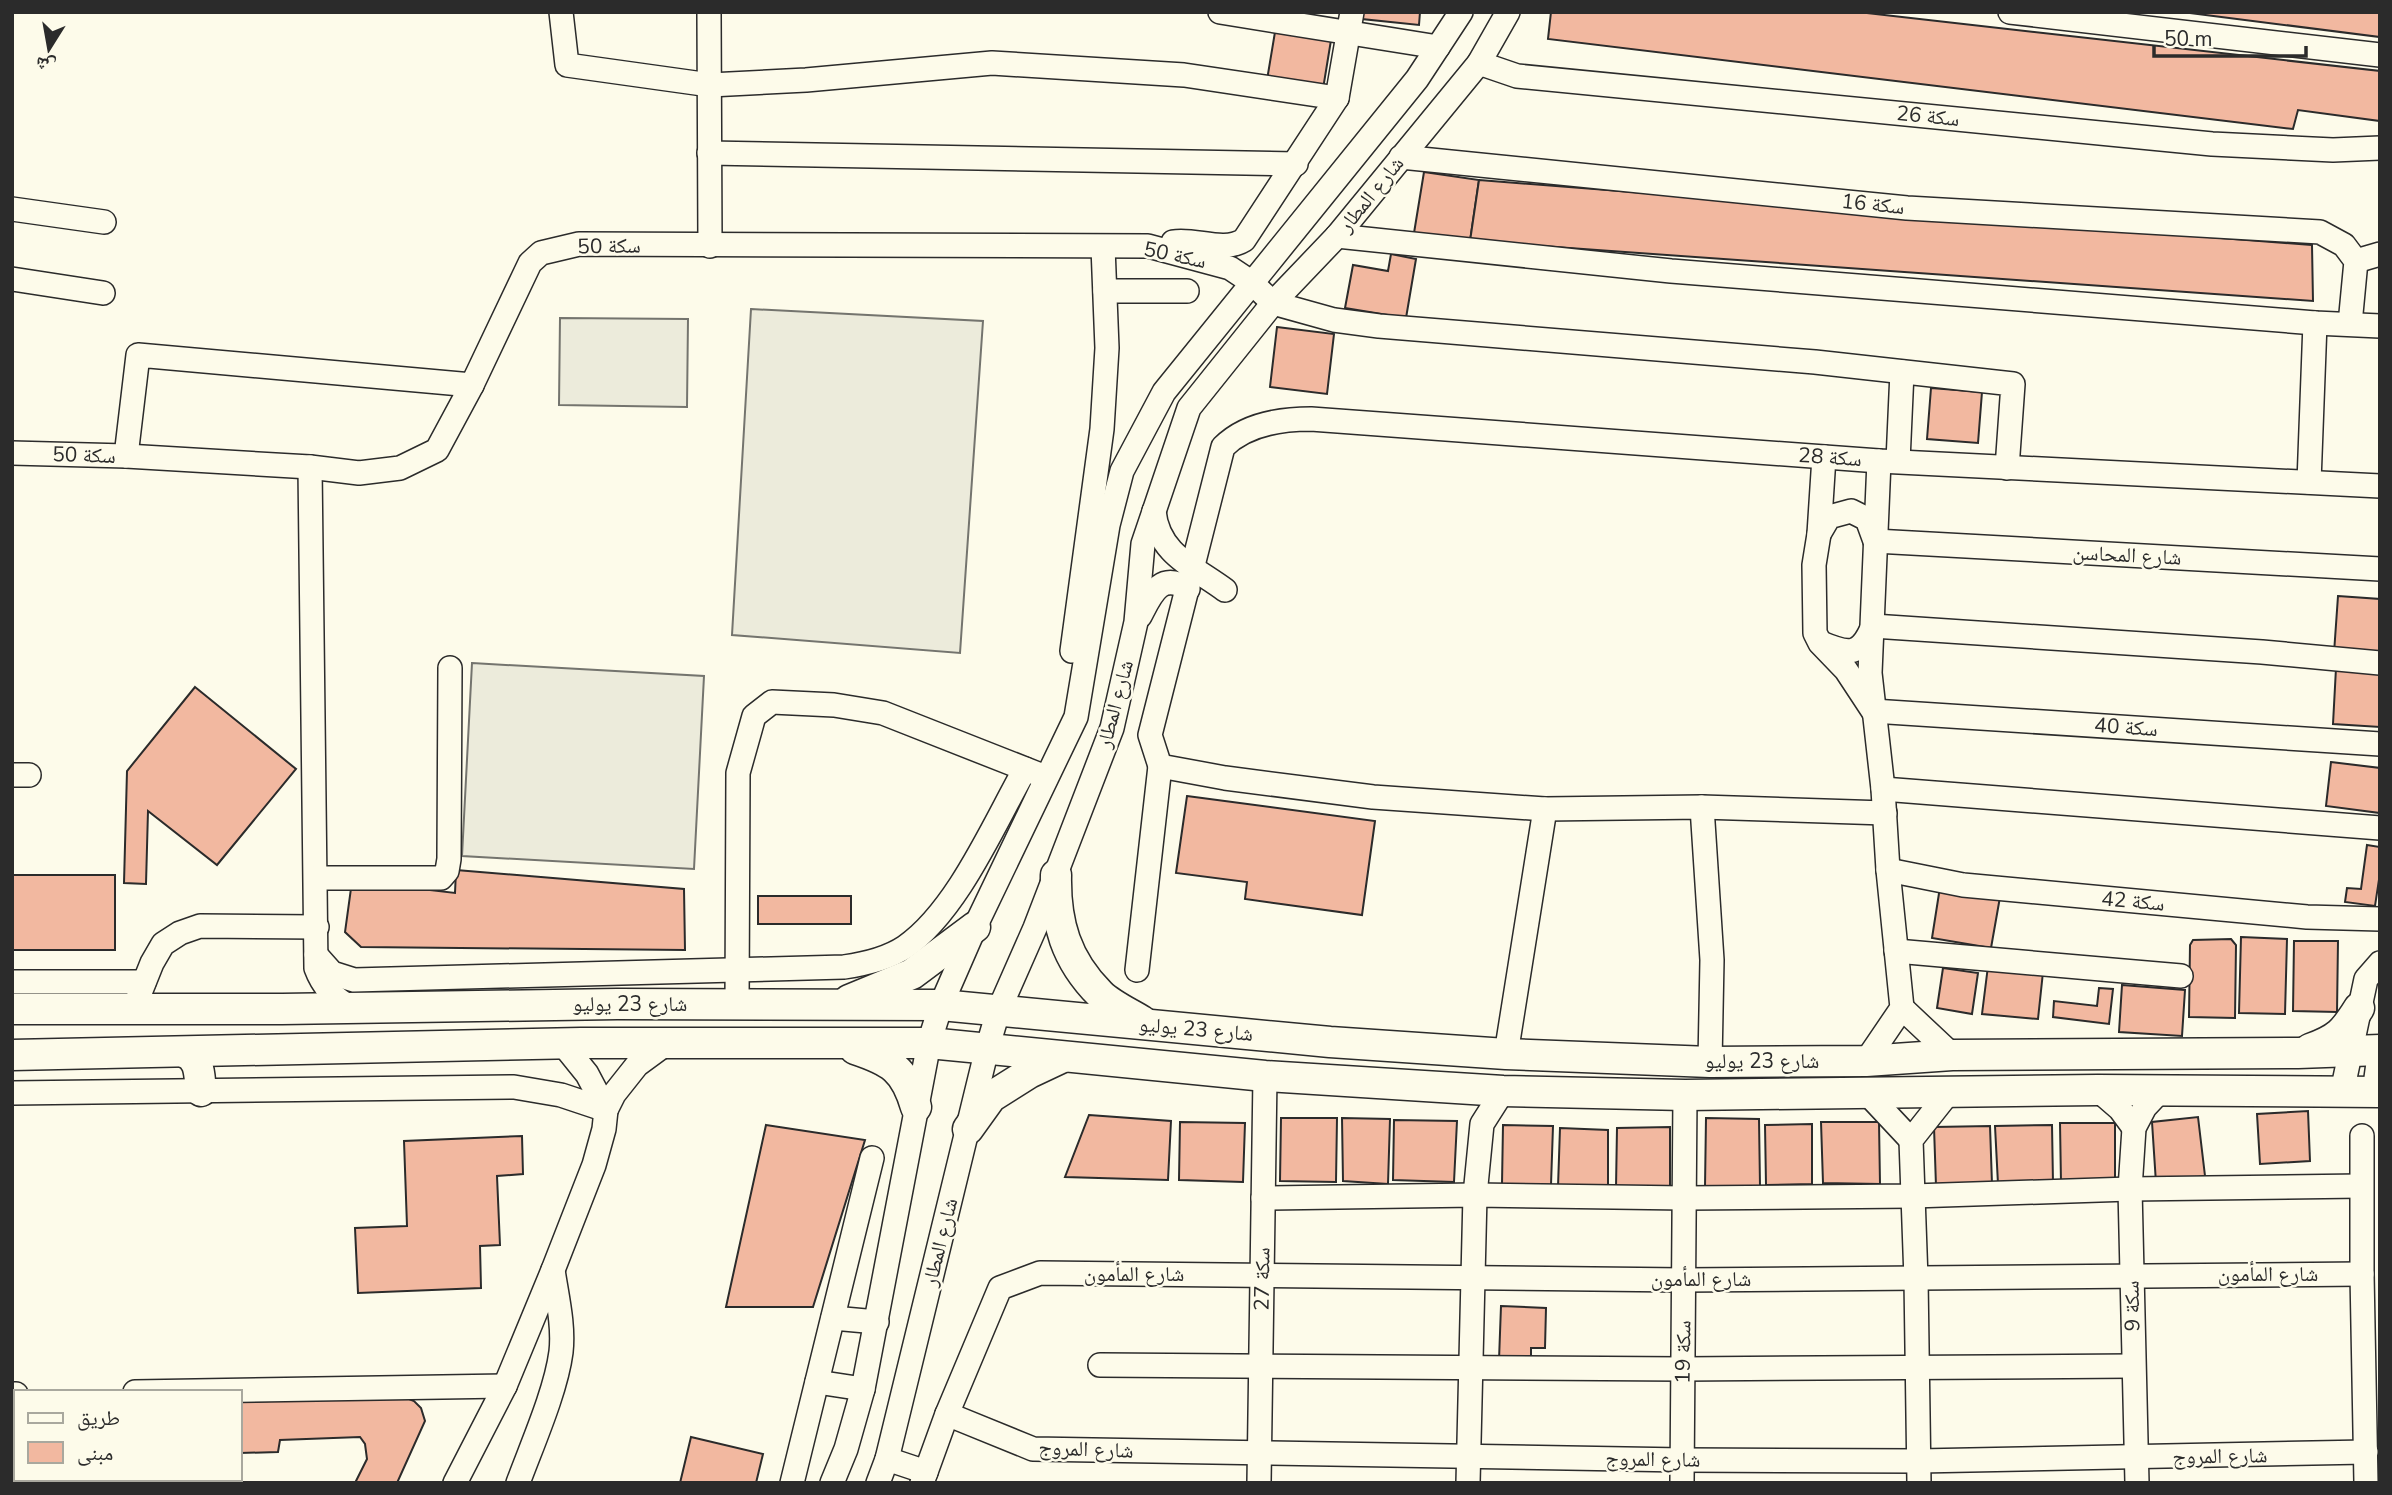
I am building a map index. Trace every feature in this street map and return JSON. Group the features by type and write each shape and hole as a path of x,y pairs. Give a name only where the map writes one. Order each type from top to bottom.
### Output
{"main road":[{"path":"1056,875 1055,905 1068,952 1101,996 1149,1025"},
{"path":"836,1005 912,974 975,927"},
{"name":"شارع 23 يوليو","path":"12,1009 139,995 282,1009 737,1004 941,1005 1330,1042 1506,1054 1710,1062 1866,1061 1952,1055 2298,1053 2380,1049"},
{"path":"2298,1053 2331,1042 2344,1032 2359,1008"},
{"path":"835,1042 885,1059 910,1085 916,1107"},
{"name":"شارع 23 يوليو","path":"12,1055 562,1044 929,1043 1265,1076 1503,1091 1685,1095 2098,1090 2377,1093"},
{"path":"184,1052 197,1061 201,1091"},
{"path":"968,1129 991,1097 1029,1073 1064,1057"}],"street":[{"path":"561,12 567,65 710,85 806,80 992,63 1184,75 1337,98"},
{"path":"709,12 710,246"},
{"path":"1220,12 1350,22 1438,47"},
{"name":"شارع المطار","path":"832,1483 846,1449 863,1389 929,1043 941,1005 1036,773 1061,748 1076,717 1108,525 1122,471 1164,392 1417,79 1461,12"},
{"name":"شارع المطار","path":"878,1483 887,1459 986,1049 998,1012 1056,875 1112,728 1136,622 1143,544 1189,408 1273,303 1337,236 1479,63 1508,12"},
{"path":"2010,12 2380,55"},
{"path":"1148,246 1181,240 1237,244 1244,240 1337,98 1350,22"},
{"name":"سكة 26","path":"1479,63 1517,76 2212,144 2333,149 2380,148"},
{"path":"709,153 1296,164"},
{"name":"سكة 16","path":"1401,157 1907,208 2319,232 2350,253"},
{"path":"12,209 104,222"},
{"path":"1337,236 1671,271 2380,326"},
{"name":"سكة 50","path":"12,453 127,456 310,467 359,473 400,468 436,450 472,385 530,263 541,253 579,244 1148,246 1230,268 1251,282 1273,303"},
{"path":"1061,748 1102,429 1107,348 1102,247"},
{"path":"2350,324 2350,253 2380,254"},
{"path":"12,279 103,293"},
{"path":"1105,291 1187,291"},
{"path":"1273,303 1334,320 1379,326 1802,361 2012,384 2007,468"},
{"path":"2309,482 2315,323"},
{"path":"127,456 138,355 472,385"},
{"path":"1866,1061 1902,1008 1870,673 1875,541 1902,372"},
{"name":"سكة 28","path":"1160,766 1150,735 1223,447 1234,435 1280,419 1311,419 1889,461 2380,486"},
{"path":"1824,457 1819,534 1814,565 1815,633 1820,643 1846,670 1873,711"},
{"path":"310,467 316,961 325,988 352,1008"},
{"path":"1154,508 1160,537 1180,559 1225,590"},
{"path":"1819,534 1829,517 1851,511 1867,519 1875,541"},
{"name":"شارع المحاسن","path":"1875,541 2380,569"},
{"path":"1136,622 1154,590 1160,585 1174,583 1188,589"},
{"path":"1820,643 1846,652 1857,649 1866,643 1873,626"},
{"path":"1873,626 2262,652 2380,663"},
{"path":"316,878 441,878 447,872 450,668"},
{"path":"316,961 332,973 354,981 738,970 844,967 871,963 904,948 933,923 1036,773 883,713 834,705 772,702 754,716 738,773 738,970 737,1004"},
{"name":"سكة 40","path":"1873,711 2380,744"},
{"path":"1138,970 1160,766 1225,778 1373,796 1545,808 1702,807 1885,813"},
{"path":"1883,789 2380,828"},
{"path":"1702,807 1712,960 1710,1062"},
{"path":"1506,1054 1514,1017 1545,808"},
{"name":"سكة 42","path":"1888,870 1977,886 2307,918 2380,919"},
{"path":"12,982 139,995 163,944 180,933 200,926 317,927"},
{"path":"1896,951 2180,976"},
{"path":"282,1009 300,996 316,961"},
{"path":"2342,1092 2365,979 2380,962"},
{"path":"1902,1008 1952,1055"},
{"path":"455,1483 505,1386 553,1270 597,1156 606,1110 614,1094 638,1065 667,1043"},
{"path":"562,1044 587,1074 606,1110"},
{"path":"2377,1093 2380,1049"},
{"name":"سكة 27","path":"1259,1483 1265,1076"},
{"path":"12,1093 514,1087 561,1095 606,1110"},
{"path":"1446,1087 1474,1109 1482,1124"},
{"path":"2098,1090 2120,1109 2134,1128"},
{"name":"سكة 9","path":"2137,1483 2130,1189 2134,1128 2145,1107 2161,1090"},
{"path":"1468,1483 1475,1195 1482,1124 1503,1091"},
{"path":"1919,1472 1911,1140 1949,1092"},
{"path":"1867,1093 1911,1140"},
{"name":"سكة 19","path":"1682,1471 1685,1095"},
{"path":"2362,1136 2366,1483"},
{"path":"792,1483 872,1158"},
{"path":"1263,1198 1475,1195 1685,1198 1913,1196 2130,1189 2361,1186"},
{"path":"519,1483 561,1352 561,1328 553,1270"},
{"name":"شارع المأمون","path":"947,1414 1000,1288 1040,1273 1684,1280 2362,1274"},
{"path":"833,1318 877,1322"},
{"path":"1100,1365 1683,1369 2133,1366"},
{"path":"817,1382 863,1389"},
{"path":"242,1390 505,1386"},
{"path":"887,1459 924,1477 947,1414"},
{"name":"شارع المروج","path":"947,1414 1033,1449 1468,1455 1682,1471 1919,1472 2136,1458 2366,1452"}],"shaded area":[{"path":"751,309 983,321 960,653 732,635"},
{"path":"560,318 688,319 687,407 559,405"},
{"path":"472,663 704,676 694,869 462,856"}],"building":[{"path":"1363,12 1420,12 1419,25 1362,19"},
{"path":"1551,12 1858,12 2380,71 2380,121 2298,110 2293,129 1548,39"},
{"path":"2182,12 2380,12 2380,37"},
{"path":"1276,26 1332,34 1323,89 1267,80"},
{"path":"1424,172 1479,180 1470,241 1414,233"},
{"path":"1479,180 2312,245 2313,301 1470,241"},
{"path":"1391,254 1416,259 1406,318 1345,308 1353,265 1388,271"},
{"path":"1277,327 1334,334 1327,394 1270,387"},
{"path":"1931,388 1982,392 1978,443 1927,439"},
{"path":"2338,596 2380,599 2380,655 2334,653"},
{"path":"2336,668 2380,671 2380,727 2333,724"},
{"path":"195,687 296,769 217,865 148,811 146,884 124,883 127,771"},
{"path":"2331,762 2380,768 2380,813 2326,806"},
{"path":"1187,796 1375,821 1362,915 1245,899 1247,882 1176,873"},
{"path":"2367,845 2380,847 2380,873 2375,906 2345,902 2347,888 2361,889"},
{"path":"456,870 684,889 685,950 361,947 345,932 352,881 455,893"},
{"path":"12,875 115,875 115,950 12,950"},
{"path":"1940,887 2000,897 1991,948 1932,938"},
{"path":"758,896 851,896 851,924 758,924"},
{"path":"2241,937 2287,939 2285,1014 2239,1013"},
{"path":"2231,939 2236,945 2235,1018 2189,1017 2190,945 2193,940"},
{"path":"2294,941 2338,941 2337,1012 2293,1011"},
{"path":"1988,966 2043,972 2038,1019 1982,1014"},
{"path":"1943,968 1978,973 1972,1014 1937,1008"},
{"path":"2122,985 2185,990 2182,1036 2119,1032"},
{"path":"2099,988 2113,989 2109,1024 2053,1017 2054,1001 2097,1006"},
{"path":"2308,1111 2310,1161 2260,1164 2257,1114"},
{"path":"1089,1115 1171,1121 1168,1180 1065,1177"},
{"path":"2198,1117 2205,1176 2156,1183 2152,1122"},
{"path":"1281,1118 1337,1118 1336,1182 1280,1181"},
{"path":"1342,1118 1390,1119 1388,1184 1343,1181"},
{"path":"1706,1118 1759,1119 1760,1186 1705,1187"},
{"path":"1394,1120 1457,1121 1454,1182 1393,1180"},
{"path":"1180,1122 1245,1123 1243,1182 1179,1180"},
{"path":"1821,1122 1879,1122 1880,1184 1823,1183"},
{"path":"2060,1123 2115,1123 2115,1182 2061,1183"},
{"path":"1812,1124 1812,1184 1766,1185 1765,1125"},
{"path":"766,1125 865,1140 813,1307 726,1307"},
{"path":"1503,1125 1553,1126 1551,1185 1502,1184"},
{"path":"2052,1125 2053,1183 1998,1184 1995,1126"},
{"path":"1990,1126 1992,1184 1936,1186 1934,1127"},
{"path":"1670,1127 1670,1188 1616,1188 1617,1128"},
{"path":"1560,1128 1608,1130 1608,1188 1558,1187"},
{"path":"522,1136 523,1174 497,1176 500,1245 480,1246 481,1288 358,1293 355,1228 407,1226 404,1141"},
{"path":"1501,1306 1546,1308 1545,1348 1531,1348 1531,1361 1499,1360"},
{"path":"404,1397 421,1408 425,1421 397,1483 355,1483 367,1459 365,1444 360,1437 280,1440 278,1452 242,1453 242,1402"},
{"path":"691,1437 763,1454 756,1483 680,1483"}]}
